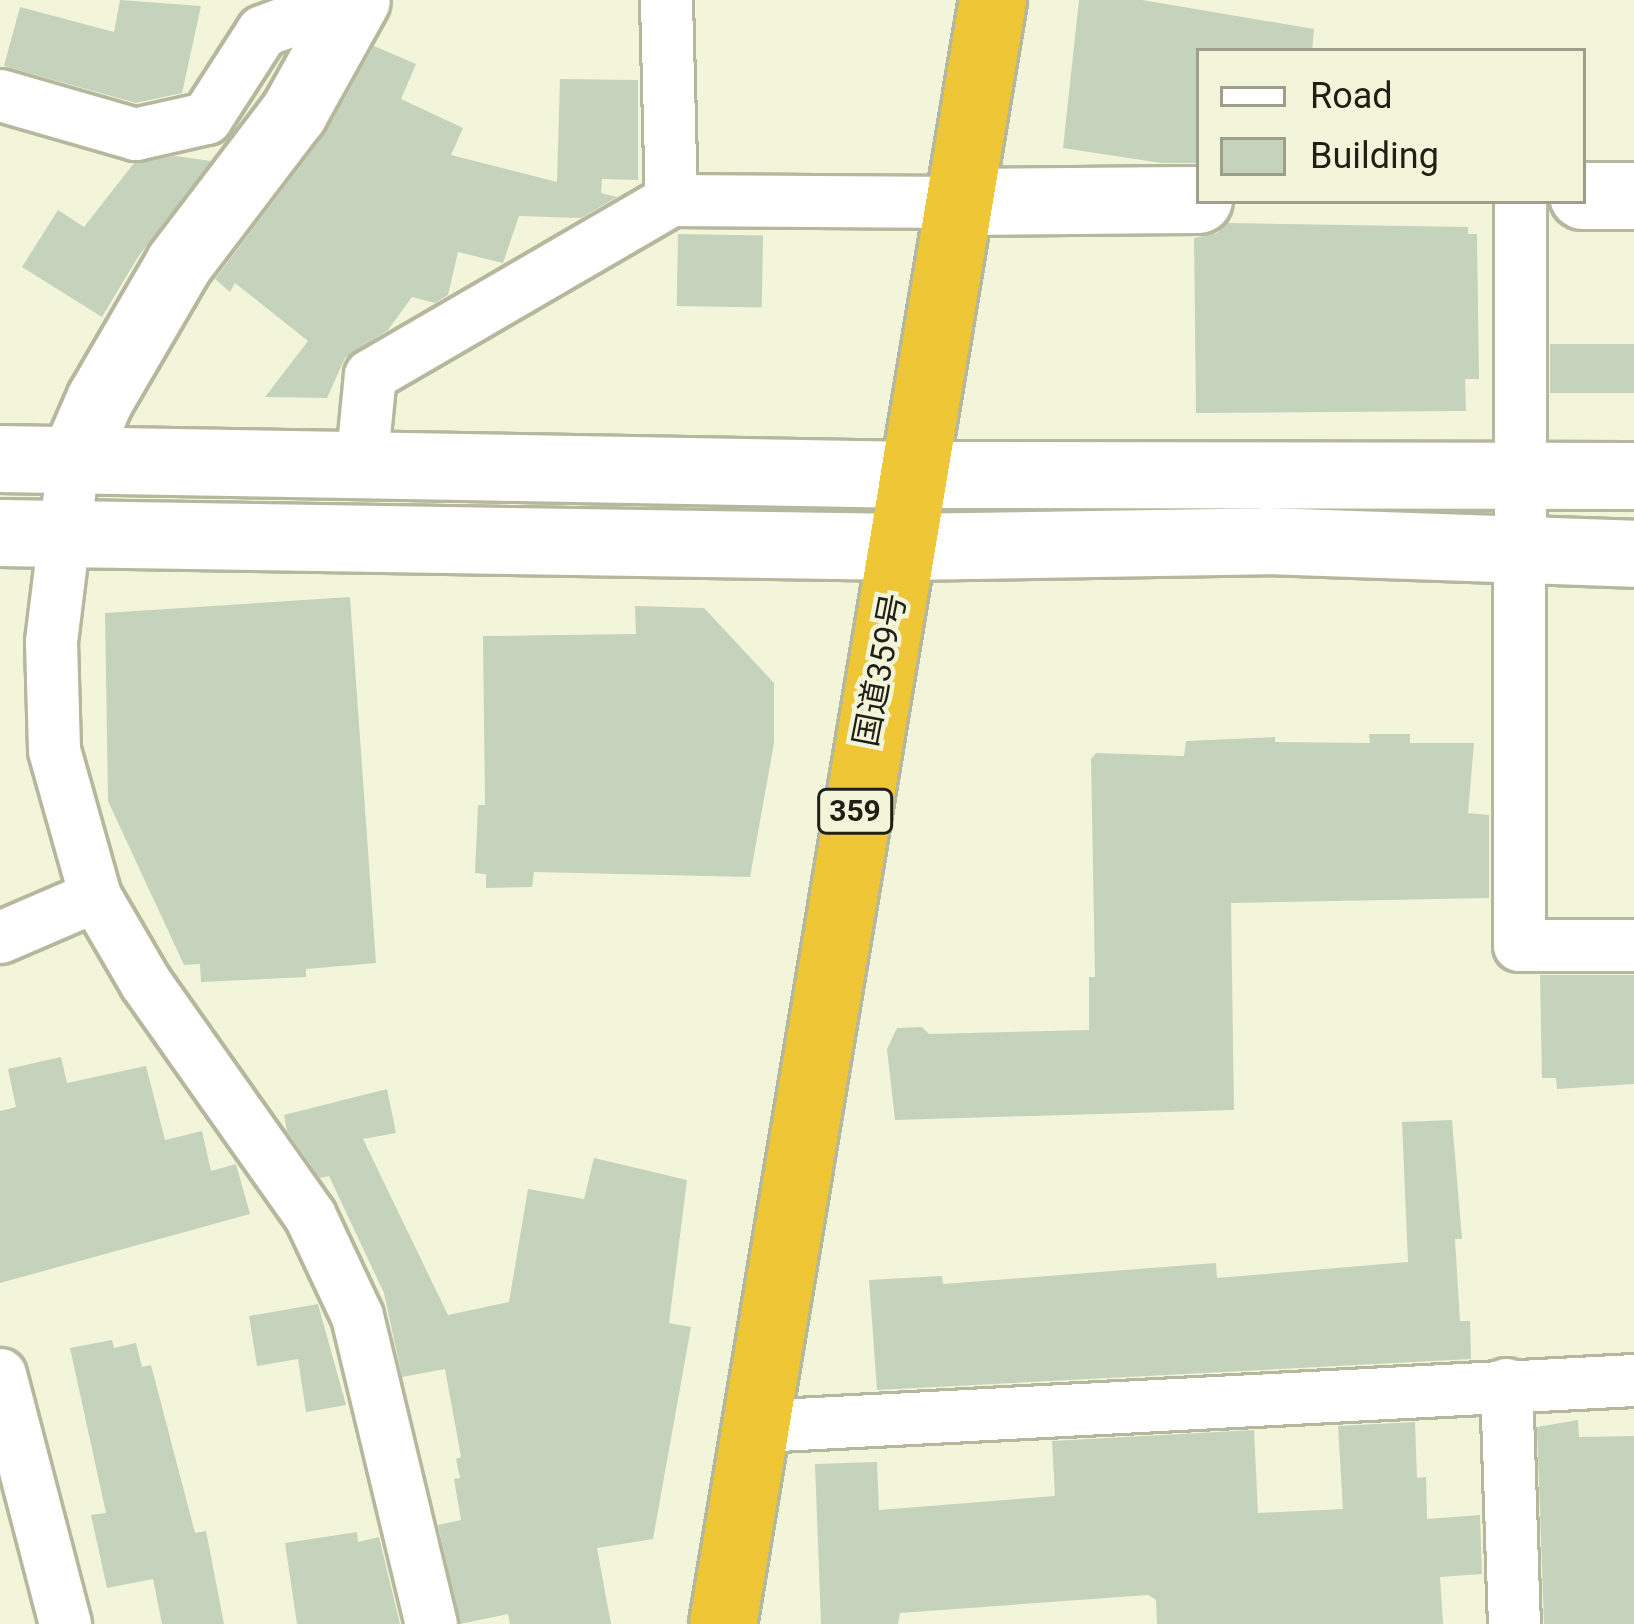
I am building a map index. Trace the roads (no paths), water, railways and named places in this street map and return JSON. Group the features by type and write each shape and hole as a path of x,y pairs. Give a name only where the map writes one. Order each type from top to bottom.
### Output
{"highway":[{"name":"国道359号","path":"723,1624 993,0"}],"street":[{"path":"0,95 135,134 206,118 262,32 345,0"},
{"path":"357,0 294,113 179,264 100,400 73,462 31,534 51,642 54,750 95,896 145,982 310,1216 357,1316 431,1624"},
{"path":"666,0 671,200"},
{"path":"1586,196 1634,196"},
{"path":"361,466 370,374 671,200 1196,200"},
{"path":"1520,204 1519,945 1634,945"},
{"path":"0,459 913,475 1634,476"},
{"path":"31,534 903,547 1267,541 1634,554"},
{"path":"0,937 95,896"},
{"path":"0,1374 65,1624"},
{"path":"759,1426 1634,1379"},
{"path":"1506,1384 1514,1624"}]}
